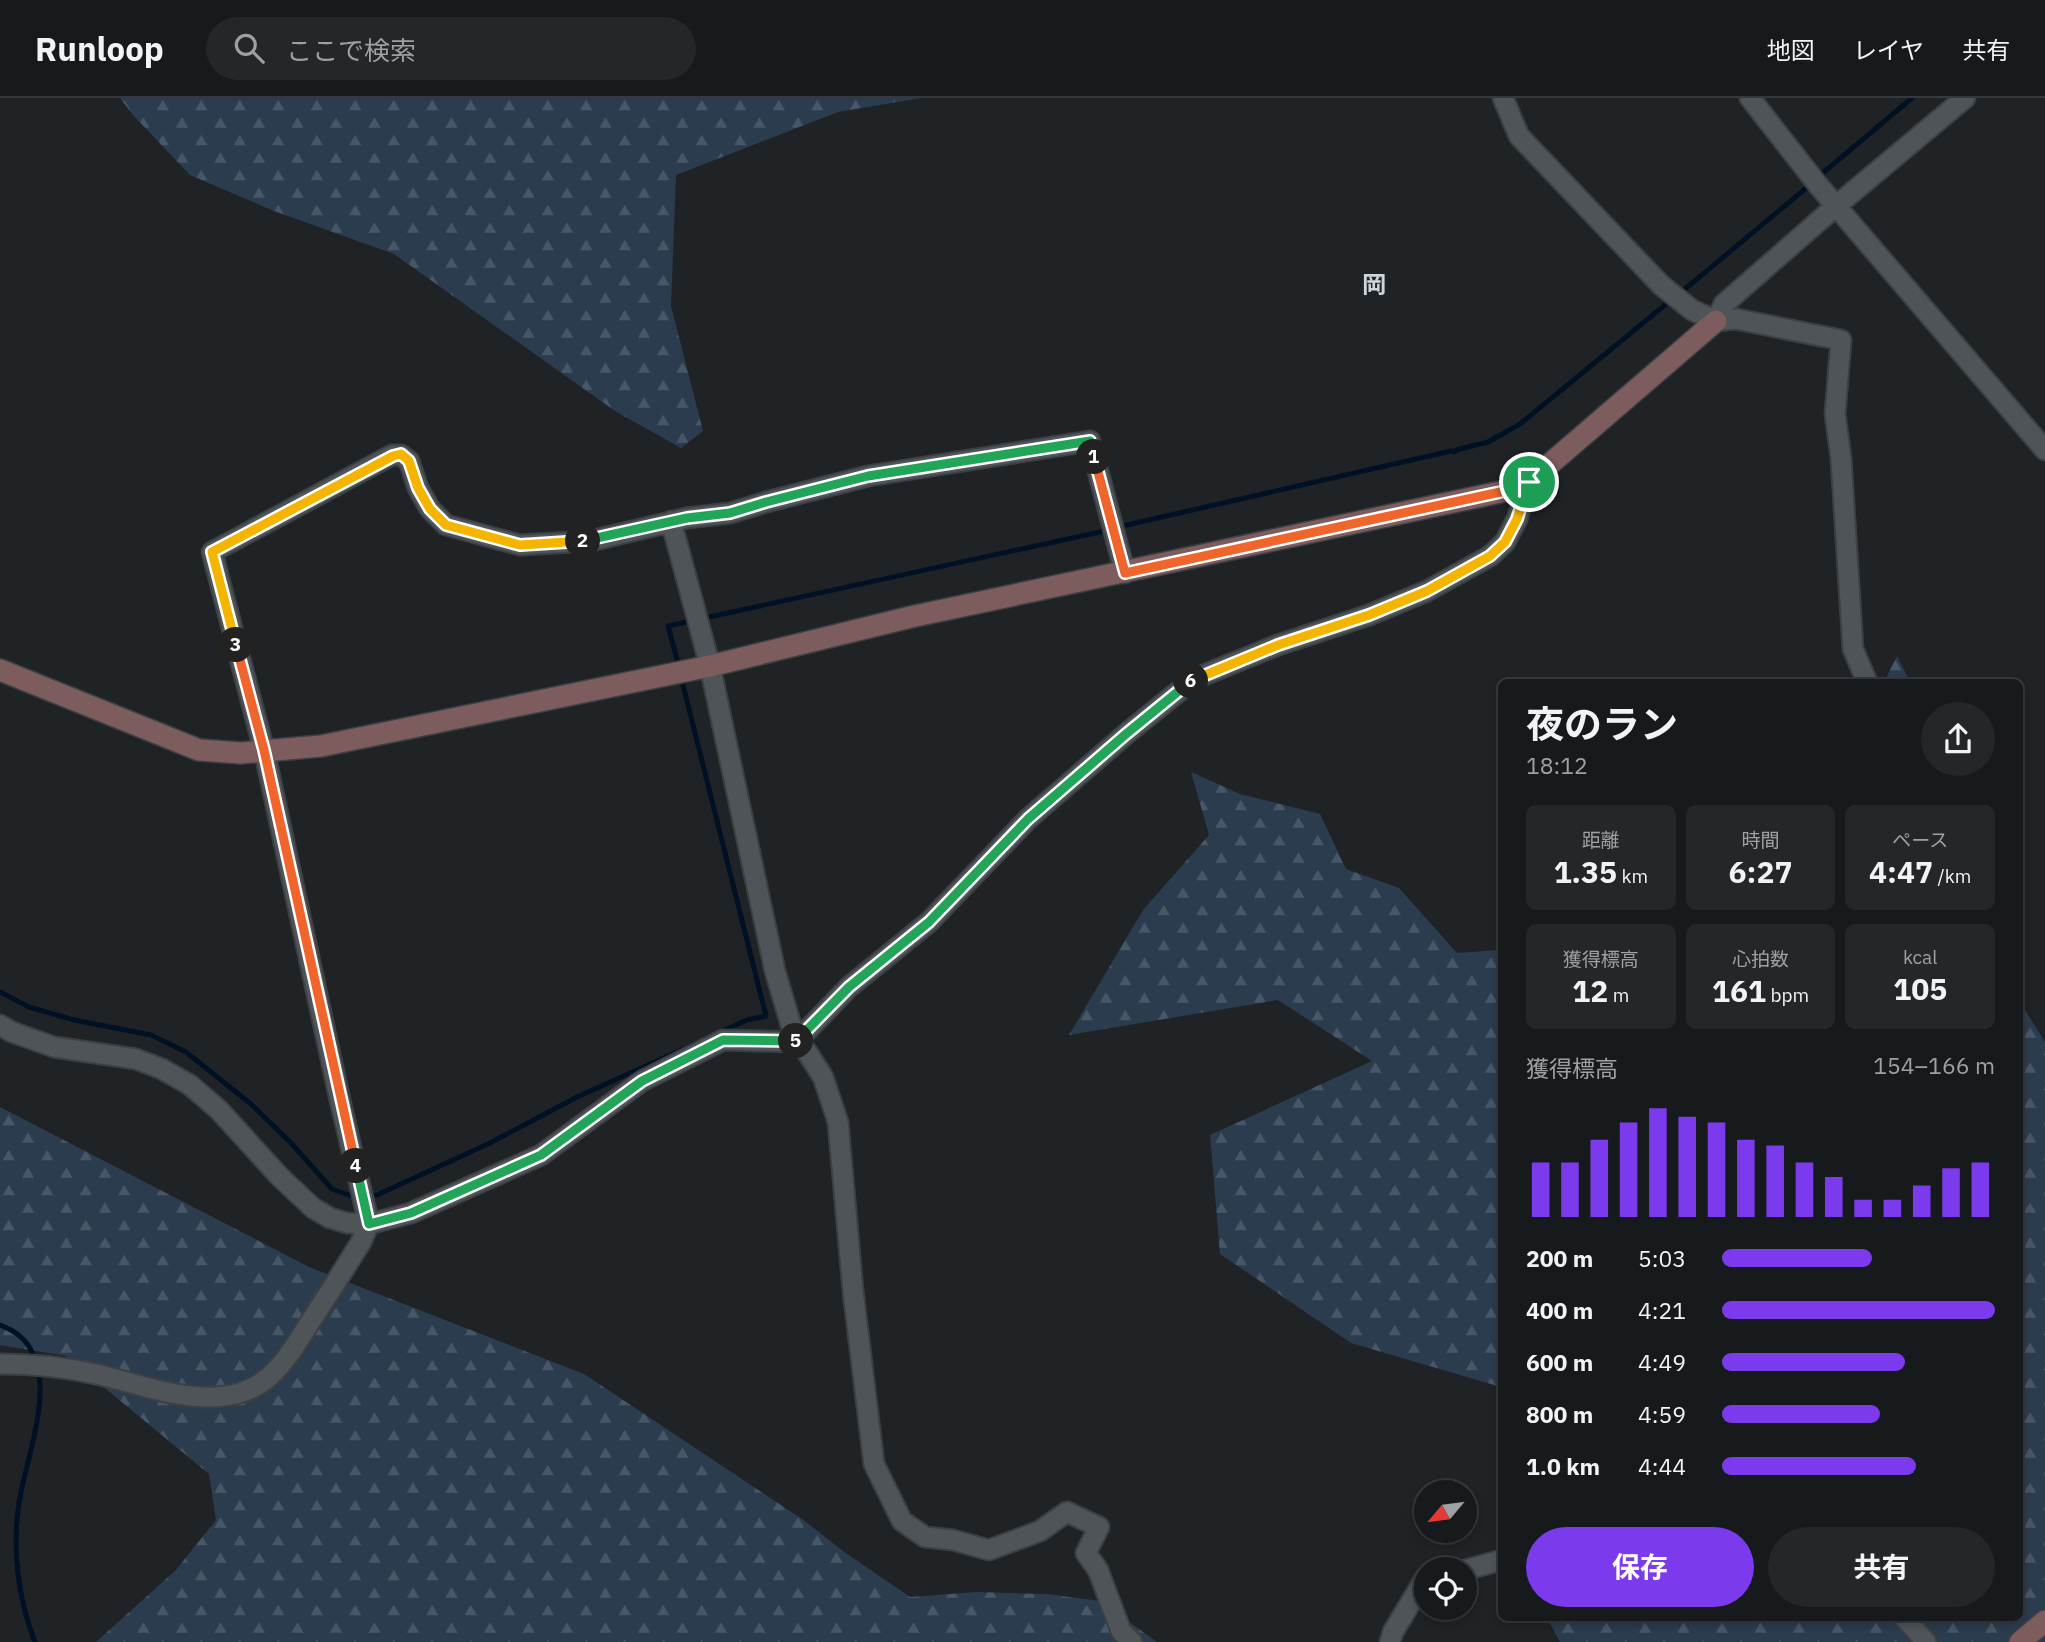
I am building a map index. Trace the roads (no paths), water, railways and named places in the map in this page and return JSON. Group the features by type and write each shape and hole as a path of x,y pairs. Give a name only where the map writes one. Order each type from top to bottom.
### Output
{"street":[{"path":"1503,98 1519,135 1661,285 1692,310 1716,321 1736,318 1840,340 1835,414 1841,458 1853,649 1866,679"},
{"path":"1750,98 1836,206 2045,450"},
{"path":"0,670 200,750 241,753 321,746 710,666 915,616 1505,491 1529,482 1716,321 1724,304 1965,98"},
{"path":"0,1364 83,1372 190,1396 222,1397 252,1388 270,1377 294,1348 361,1242 369,1224 264,750 212,552 401,454 409,461 418,488 430,509 446,525 520,545 590,541 671,521 730,513 868,476 1090,441 1125,573"},
{"path":"0,1025 54,1047 136,1059 162,1069 190,1085 219,1110 279,1176 313,1208 330,1218 347,1223 369,1224 411,1213 541,1155 642,1081 723,1040 796,1042 849,987 929,922 1028,819 1194,679 1278,645 1369,615 1427,591 1490,556 1505,542 1517,519 1529,482"},
{"path":"671,521 710,666 775,971 796,1042 807,1052 823,1077 838,1122 853,1291 874,1464 902,1521 925,1538 953,1540 989,1550 1040,1531 1067,1512 1098,1527 1086,1553 1098,1570 1121,1632 1132,1642"},
{"path":"1477,1567 1498,1561"},
{"path":"1390,1642 1414,1599"},
{"path":"1908,1621 1926,1642"},
{"path":"2020,1642 2045,1621"}],"waterway":[{"path":"1818,177 1912,98"},
{"path":"1679,294 1811,184"},
{"path":"1118,527 1455,452 1488,442 1520,424 1671,300"},
{"path":"679,667 668,626 1109,530"},
{"path":"681,677 766,1016 747,1020 718,1033"},
{"path":"0,992 29,1007 74,1020 151,1035 186,1052 251,1104 332,1189 357,1198"},
{"path":"366,1196 377,1195 490,1143 577,1097 697,1043"},
{"path":"0,1325 22,1338 35,1360"},
{"path":"35,1642 24,1609 16,1538 19,1503 38,1418 38,1370"}],"district":[{"name":"岡","path":"1374,285"}]}
